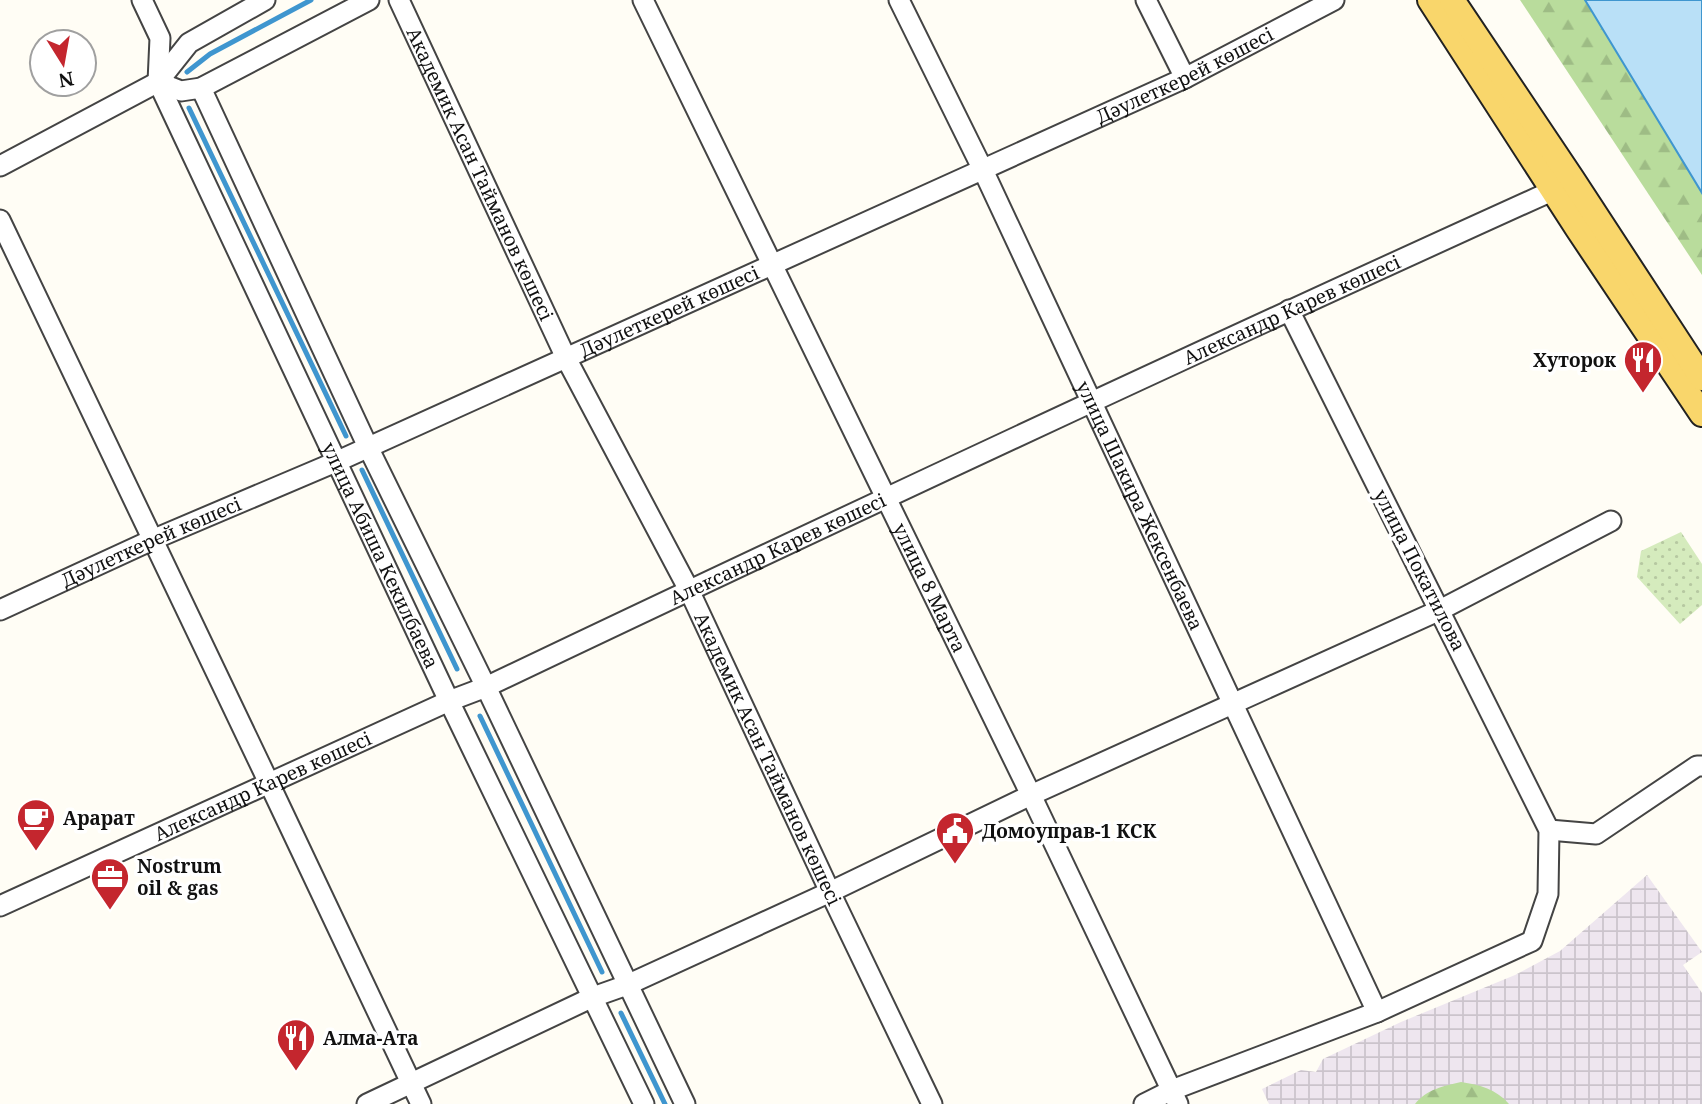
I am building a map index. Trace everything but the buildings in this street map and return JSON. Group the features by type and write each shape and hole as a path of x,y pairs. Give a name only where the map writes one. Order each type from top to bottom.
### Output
{"main road":[{"path":"1430,0 1702,378"},
{"path":"1452,0 1563,185 1578,229 1702,414"}],"street":[{"name":"улица Абиша Кекилбаева","path":"142,0 160,38 158,82 449,701 644,1104"},
{"path":"0,166 158,82 189,43 265,0"},
{"path":"158,82 181,91 201,88 369,0"},
{"name":"Академик Асан Тайманов көшесі","path":"399,0 566,358 689,590 932,1104"},
{"name":"улица 8 Марта","path":"643,0 1175,1097"},
{"name":"улица Шакира Жексенбаева","path":"899,0 983,170 1377,1012"},
{"path":"1146,0 1185,78"},
{"name":"Дәулеткерей көшесі","path":"0,610 152,540 338,461 1185,78 1334,0"},
{"name":"улица Абиша Кекилбаева","path":"201,88 368,447 685,1104"},
{"name":"Александр Карев көшесі","path":"0,905 449,701 486,687 1091,402 1563,185"},
{"path":"0,220 421,1104"},
{"name":"улица Покатилова","path":"1289,310 1549,830"},
{"path":"367,1104 593,997 627,985 1031,796 1440,610 1611,521"},
{"path":"1144,1104 1175,1097 1377,1012 1532,941 1548,894 1549,830 1596,834 1697,766 1702,766"}],"shaded area":[{"path":"1647,875 1702,952 1683,965 1702,993 1702,1104 1269,1104 1262,1089 1301,1070 1316,1072 1323,1059 1401,1022 1515,975 1560,951"}],"green space":[{"path":"1520,0 1585,0 1702,193 1702,275"},
{"path":"1681,532 1702,564 1702,605 1680,624 1637,577 1641,551"},
{"path":"1461,1082 1487,1088 1509,1104 1415,1104 1430,1092"}],"water":[{"path":"1585,0 1702,0 1702,193"}],"waterway":[{"path":"187,72 210,54 311,0"},
{"path":"189,108 346,436"},
{"path":"362,470 457,669"},
{"path":"480,716 602,972"},
{"path":"621,1013 665,1104"}],"place":[{"name":"Хуторок","path":"1643,394"},
{"name":"Арарат","path":"36,852"},
{"name":"Домоуправ-1 КСК","path":"955,865"},
{"name":"Nostrum oil & gas","path":"110,911"},
{"name":"Алма-Ата","path":"296,1072"}]}
